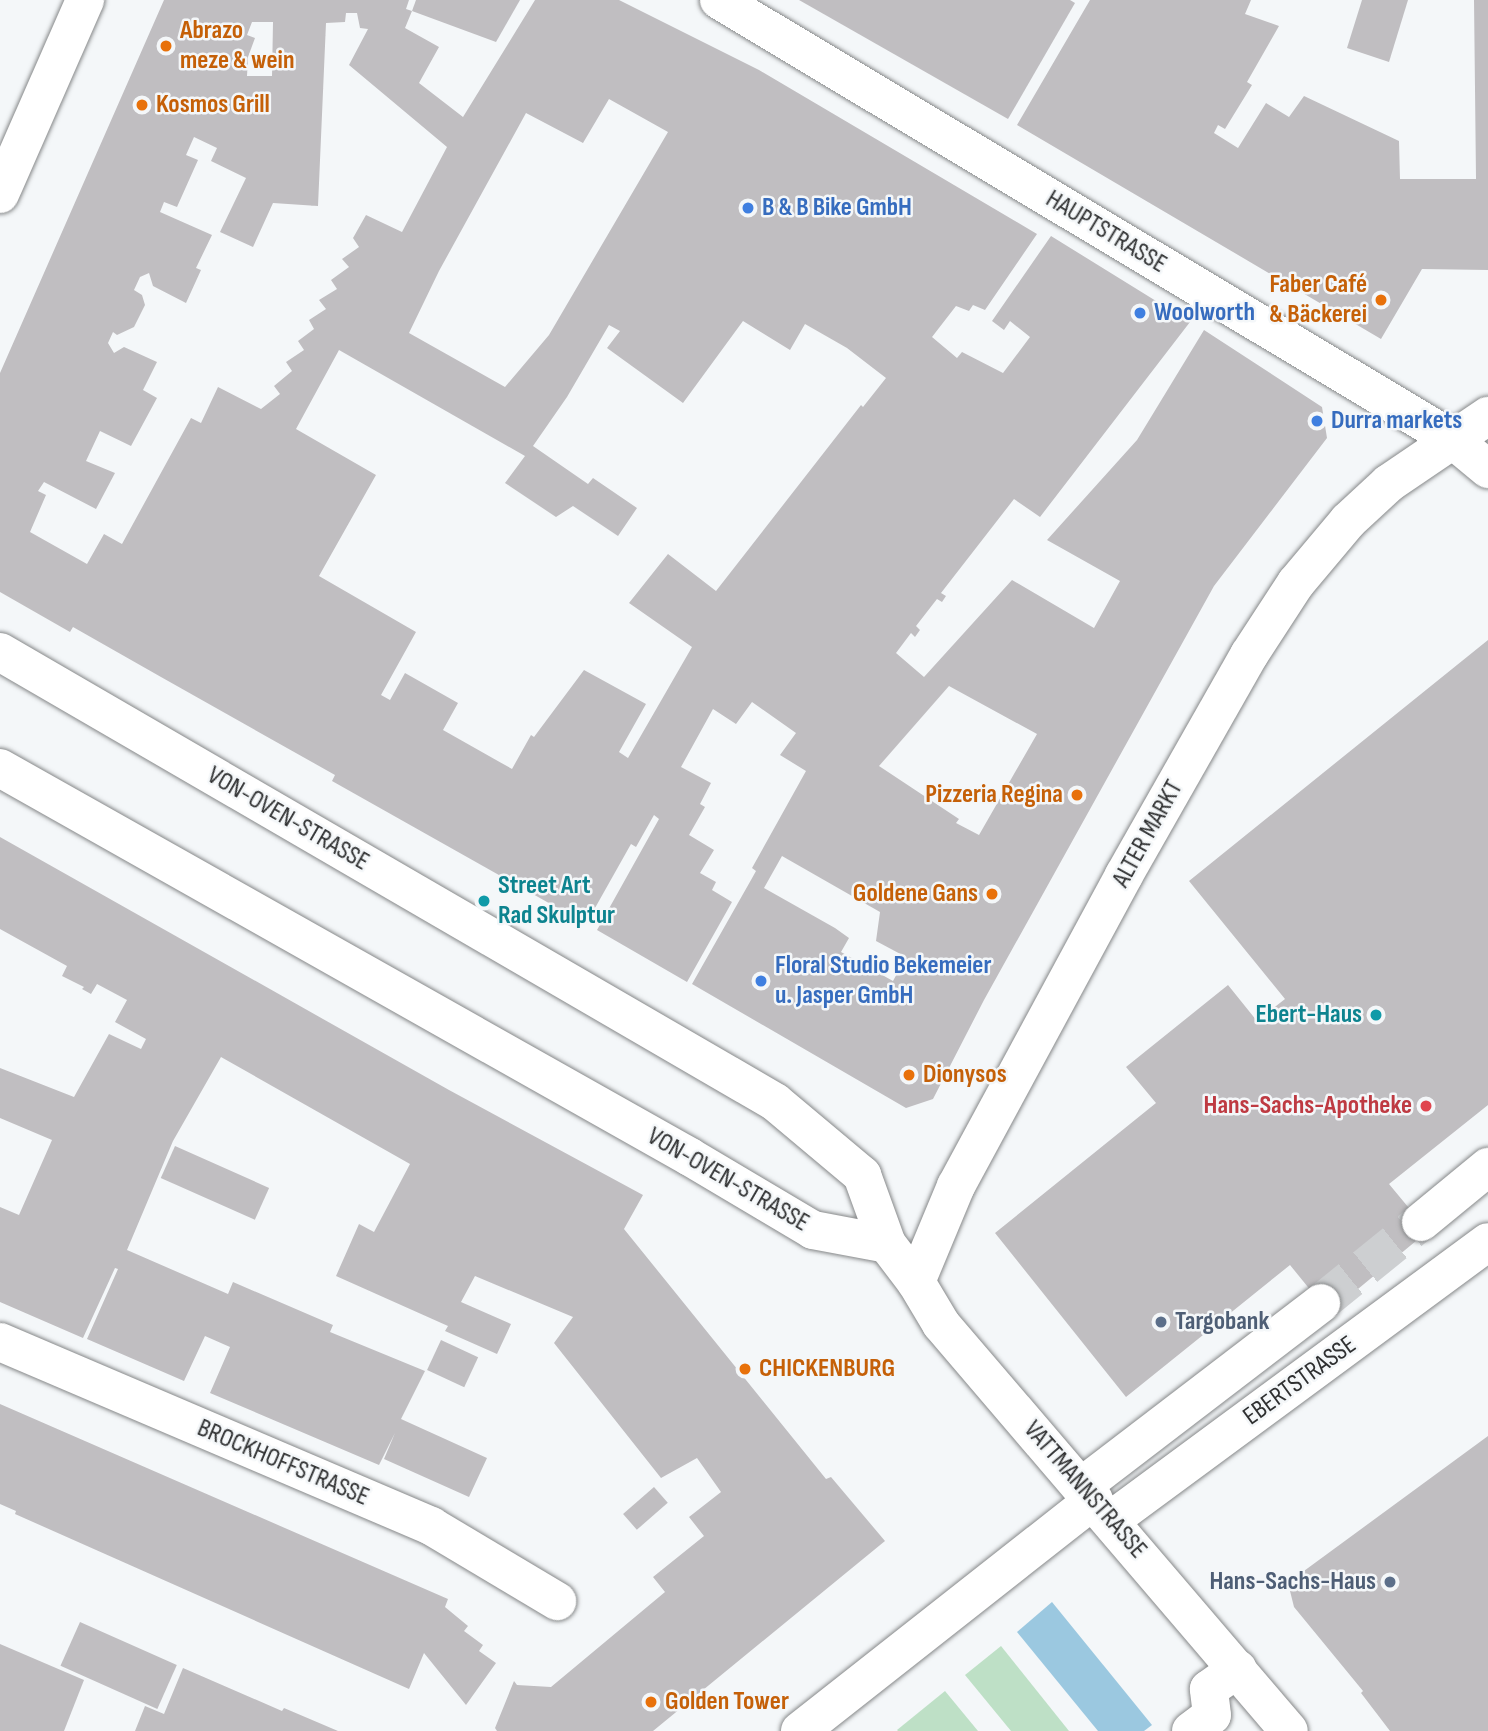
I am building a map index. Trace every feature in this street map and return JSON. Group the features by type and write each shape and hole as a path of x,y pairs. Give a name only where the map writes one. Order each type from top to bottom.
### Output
{"street":[{"path":"0,194 85,0"},
{"name":"HAUPTSTRASSE","path":"719,0 1452,439 1488,469"},
{"name":"ALTER MARKT","path":"916,1282 956,1186 1124,875 1249,655 1296,583 1348,521 1389,483 1488,416"},
{"name":"VON-OVEN-STRASSE","path":"0,652 775,1102 862,1175 887,1244"},
{"name":"VON-OVEN-STRASSE","path":"0,768 690,1157 813,1230 887,1244"},
{"path":"1421,1222 1488,1167"},
{"name":"EBERTSTRASSE","path":"1096,1502 1488,1242"},
{"name":"VATTMANNSTRASSE","path":"887,1244 916,1282 942,1324 1289,1731"},
{"name":"EBERTSTRASSE","path":"800,1731 1096,1502 1321,1303"},
{"name":"BROCKHOFFSTRASSE","path":"0,1342 431,1526 557,1601"},
{"path":"1191,1731 1212,1715 1209,1689 1238,1669"}],"green space":[{"path":"1001,1646 1069,1731 1011,1731 965,1675"},
{"path":"945,1691 978,1731 897,1730"}],"water":[{"path":"1052,1602 1152,1725 1144,1731 1098,1731 1017,1632"}],"building":[{"path":"164,0 409,0 406,9 412,11 405,28 439,47 419,83 463,117 535,0 619,0 759,70 1037,234 985,310 973,305 969,311 956,306 932,337 957,358 962,352 1003,373 1030,337 1010,321 1004,330 992,321 1051,236 1190,322 1040,517 1014,499 941,593 946,596 942,602 937,599 916,626 920,630 915,637 911,633 896,653 924,677 1012,580 1094,628 1120,581 1047,540 1137,440 1204,330 1322,407 1327,438 1214,586 984,1000 933,1099 906,1108 692,984 756,871 752,868 806,771 780,755 796,733 752,702 736,724 713,709 681,767 711,783 700,804 705,807 689,835 714,850 700,873 716,882 712,890 732,902 687,982 597,930 659,819 654,815 636,847 631,844 586,924 332,781 335,775 73,627 70,632 0,592 0,373","holes":["346,13 357,13 360,28 368,29 349,65 447,147 402,232 366,215 353,238 359,247 342,259 349,267 331,280 337,289 319,300 326,309 309,320 314,329 298,341 304,350 286,362 292,371 274,386 280,394 261,409 218,387 201,423 191,418 122,544 104,534 87,564 30,532 46,495 38,491 44,482 96,509 115,473 86,461 100,431 131,446 157,398 143,390 157,362 124,347 114,353 108,343 113,332 117,335 134,327 145,305 142,295 134,290 140,277 149,273 153,286 186,303 201,270 196,268 212,235 160,212 164,202 177,207 198,160 186,155 194,137 217,148 211,161 246,178 220,232 253,247 273,203 318,206 326,23 345,22","252,22 273,22 272,76 247,76 248,57 255,38 247,35","609,99 668,132 549,335 505,387 409,333 439,271 526,113 583,143","743,321 790,350 805,324 847,348 886,378 863,407 861,405 716,591 668,554 629,603 692,647 628,758 619,752 646,704 584,670 534,737 531,735 512,769 443,730 458,703 405,673 390,700 381,695 416,632 319,576 376,475 296,429 339,350 525,456 505,483 556,517 573,506 618,536 637,508 593,478 588,484 533,446 567,397 609,325 620,331 607,348 683,403","949,686 1037,734 979,835 956,823 959,819 879,766","782,856 880,912 876,941 906,957 893,981 841,952 849,938 764,888"]},
{"path":"416,0 520,0 496,42 412,11"},
{"path":"799,0 1070,0 1075,3 1008,119"},
{"path":"1090,0 1251,0 1245,14 1279,26 1247,82 1252,85 1225,129 1218,125 1214,133 1238,148 1266,103 1289,117 1304,96 1399,141 1400,179 1476,179 1474,0 1488,0 1488,270 1422,269 1381,339 1017,125"},
{"path":"1362,0 1408,0 1389,62 1347,48"},
{"name":"Ebert-Haus","path":"1488,640 1488,1105 1389,1184 1428,1231 1329,1313 1290,1265 1126,1397 995,1233 1156,1103 1126,1067 1228,985 1257,1021 1285,999 1189,881"},
{"path":"0,837 449,1090 643,1195 624,1229 826,1479 831,1477 885,1541 653,1731 497,1731 495,1728 514,1681 517,1685 551,1687 665,1592 653,1577 704,1536 689,1517 721,1492 697,1458 661,1478 554,1343 573,1317 475,1276 461,1302 511,1324 497,1354 445,1331 448,1326 336,1276 359,1224 374,1232 410,1164 221,1057 173,1141 127,1250 228,1294 233,1282 333,1325 330,1332 425,1371 401,1419 487,1458 469,1497 384,1459 395,1433 379,1465 210,1393 230,1347 205,1336 184,1381 87,1339 118,1269 115,1268 83,1338 0,1302 0,1207 19,1215 52,1140 0,1118 0,1068 74,1097 109,1034 141,1049 146,1039 115,1022 127,1000 97,984 91,994 82,989 84,987 62,976 67,966 0,929"},
{"path":"175,1146 269,1188 255,1220 161,1178"},
{"path":"441,1340 478,1357 464,1387 427,1370"},
{"path":"0,1404 448,1599 445,1607 468,1626 464,1631 483,1645 479,1651 496,1663 466,1705 424,1653 409,1689 15,1514 16,1511 0,1504"},
{"name":"Hans-Sachs-Haus","path":"1488,1436 1488,1731 1390,1731 1361,1693 1363,1691 1294,1607 1290,1591 1293,1579"},
{"path":"654,1487 668,1503 637,1530 623,1514"},
{"path":"80,1622 177,1665 157,1709 60,1666"},
{"path":"0,1644 84,1680 64,1731 0,1731"},
{"path":"183,1668 282,1711 284,1708 338,1731 135,1731 145,1706 164,1714"}],"tunnel":[{"path":"1321,1303 1421,1222"}],"place":[{"name":"Abrazo meze & wein","path":"166,46"},
{"name":"Kosmos Grill","path":"142,105"},
{"name":"B & B Bike GmbH","path":"748,208"},
{"name":"Faber Café & Bäckerei","path":"1381,300"},
{"name":"Woolworth","path":"1140,313"},
{"name":"Durra markets","path":"1317,421"},
{"name":"Pizzeria Regina","path":"1077,795"},
{"name":"Goldene Gans","path":"992,894"},
{"name":"Street Art Rad Skulptur","path":"484,901"},
{"name":"Floral Studio Bekemeier u. Jasper GmbH","path":"761,981"},
{"name":"Ebert-Haus","path":"1376,1015"},
{"name":"Dionysos","path":"909,1075"},
{"name":"Hans-Sachs-Apotheke","path":"1426,1106"},
{"name":"Targobank","path":"1161,1322"},
{"name":"CHICKENBURG","path":"745,1369"},
{"name":"Hans-Sachs-Haus","path":"1390,1582"},
{"name":"Golden Tower","path":"651,1702"}]}
